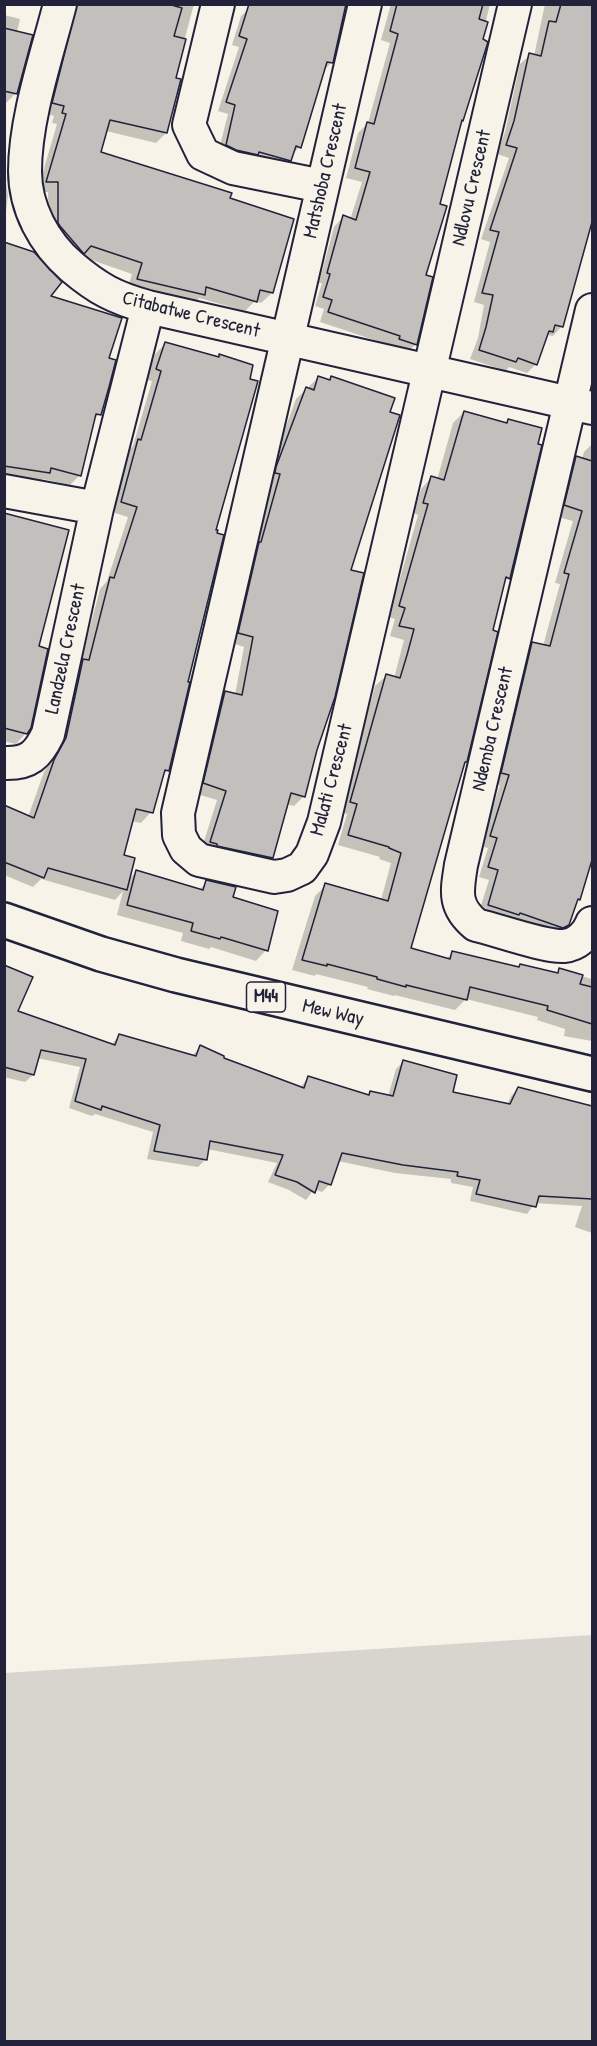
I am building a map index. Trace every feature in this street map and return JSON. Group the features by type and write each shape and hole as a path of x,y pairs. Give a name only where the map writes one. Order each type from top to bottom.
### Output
{"main road":[{"name":"Mew Way","path":"6,920 101,954 176,975 592,1074"}],"street":[{"path":"218,4 189,125 203,154 233,168 322,186"},
{"name":"Matshoba Crescent","path":"289,338 365,4"},
{"name":"Ndlovu Crescent","path":"430,372 515,4"},
{"name":"Citabatwe Crescent","path":"57,5 32,113 25,172 32,210 39,228 57,255 91,284 119,299 148,307 581,405"},
{"name":"Landzela Crescent","path":"4,763 24,762 34,756 42,748 48,734 97,508 148,307"},
{"name":"Ndemba Crescent","path":"592,310 581,405 461,865 457,894 460,907 476,925 550,945 566,946 579,940 592,923"},
{"name":"Malati Crescent","path":"289,338 178,813 179,835 186,849 199,860 274,877 287,875 302,868 312,854 324,822 430,372"},
{"path":"4,491 97,508"}],"shaded area":[{"path":"592,1635 592,2041 5,2041 5,1673"}],"building":[{"path":"77,4 168,4 182,8 174,36 186,39 176,78 181,79 167,133 110,120 101,152 232,193 230,198 294,219 273,293 260,290 257,302 206,287 205,295 137,279 142,263 91,246 84,254 60,226 58,223 58,182 46,182 66,114 62,113 64,106 52,103"},
{"path":"249,4 346,4 333,63 327,62 301,148 296,146 291,161 259,152 258,155 236,150 226,145 235,105 226,102 247,39 239,36"},
{"path":"397,4 483,4 479,19 488,22 483,39 488,42 462,120 440,204 447,206 426,275 433,277 417,345 399,339 400,336 328,312 332,300 323,297 330,274 327,273 343,215 356,220 370,172 355,168 367,122 374,124 398,34 390,31"},
{"path":"561,4 592,4 592,222 563,327 555,325 553,332 549,331 537,365 518,358 516,362 479,350 493,295 482,293 499,232 490,230 517,148 506,145 514,121 529,53 541,56 549,21 556,22"},
{"path":"4,28 33,35 17,94 4,91"},
{"path":"4,242 34,252 62,282 51,296 122,318 109,358 116,360 109,387 101,415 96,414 81,476 51,468 50,473 4,466"},
{"path":"165,342 219,357 219,354 253,365 250,379 258,381 216,530 218,530 217,533 224,535 169,771 165,770 153,813 136,809 124,855 135,858 127,890 48,868 44,878 4,862 4,805 34,818 54,760 66,738 83,659 89,660 110,577 114,578 137,507 121,502 138,439 141,440 161,371 156,369"},
{"path":"318,376 330,380 331,376 395,398 390,412 400,415 351,570 364,573 335,697 317,750 305,797 291,793 273,858 217,846 210,842 226,791 203,783 225,691 242,695 253,637 238,633 259,542 261,542 280,474 275,473 276,467 306,387 314,390"},
{"path":"464,411 507,423 508,419 542,428 538,444 542,445 510,579 506,577 493,630 498,632 467,762 465,762 411,948 450,959 452,951 519,967 520,964 558,973 559,968 583,975 580,984 592,987 592,1024 547,1010 548,1006 470,987 467,1000 406,985 406,987 327,964 327,966 302,960 325,883 388,901 401,853 389,847 348,835 357,804 350,802 386,674 400,678 414,629 399,626 405,608 399,606 428,504 423,503 431,476 444,480"},
{"path":"576,456 592,461 592,860 580,900 578,899 569,925 563,928 488,905 498,870 488,867 497,838 490,836 509,775 501,773 532,642 550,646 569,574 564,573 582,511 564,505"},
{"path":"4,513 69,530 39,646 48,649 31,728 27,734 4,728"},
{"path":"136,870 203,890 206,880 236,887 233,897 278,911 268,951 191,931 193,923 127,905"},
{"path":"4,965 33,977 18,1011 115,1045 119,1034 196,1056 200,1045 224,1058 304,1088 308,1076 369,1095 370,1091 393,1096 403,1060 457,1075 453,1092 510,1104 518,1087 592,1106 592,1199 539,1196 536,1207 476,1194 480,1180 457,1176 458,1172 403,1165 342,1153 331,1185 319,1181 315,1193 297,1182 275,1175 283,1155 210,1141 207,1160 154,1151 160,1125 102,1106 101,1110 75,1101 86,1059 41,1050 34,1075 4,1067"}]}
